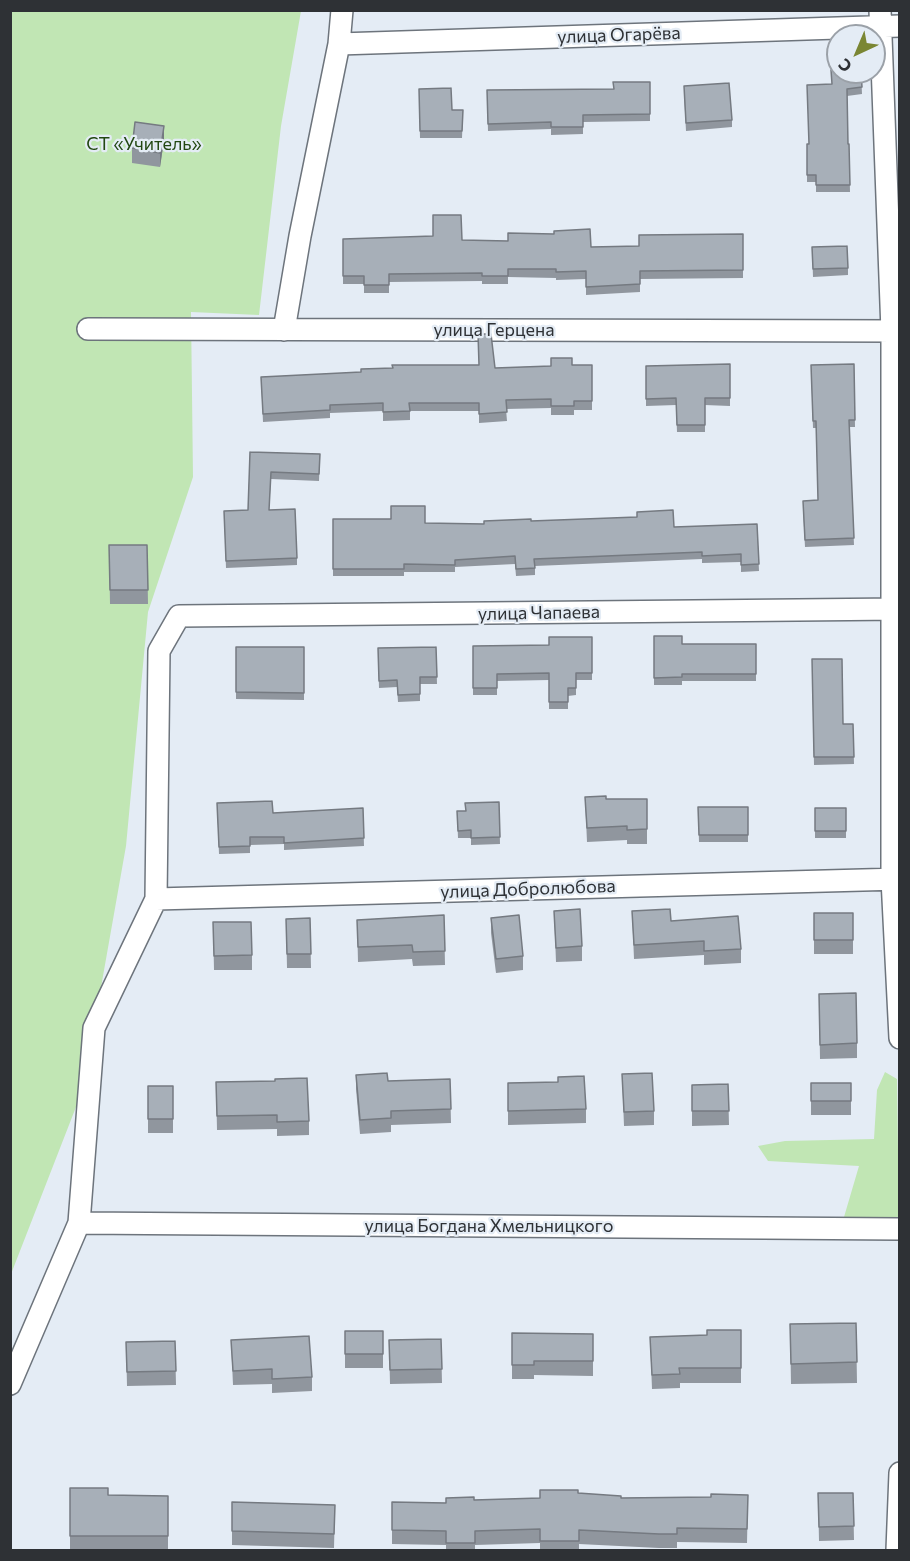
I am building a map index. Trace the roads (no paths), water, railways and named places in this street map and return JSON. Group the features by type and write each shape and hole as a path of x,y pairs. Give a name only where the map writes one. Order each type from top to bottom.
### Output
{"street":[{"path":"284,330 300,236 339,45 342,10"},
{"path":"887,21 896,331 896,879 900,1038"},
{"name":"улица Огарёва","path":"339,45 887,21"},
{"name":"улица Герцена","path":"88,329 896,331"},
{"name":"улица Чапаева","path":"156,898 159,651 179,616 895,609"},
{"name":"улица Добролюбова","path":"156,898 896,879"},
{"path":"10,1384 79,1223 94,1028 156,898"},
{"name":"улица Богдана Хмельницкого","path":"79,1223 900,1229"},
{"path":"897,1551 900,1473"}],"park label":[{"name":"СТ «Учитель»","path":"144,144"}]}
